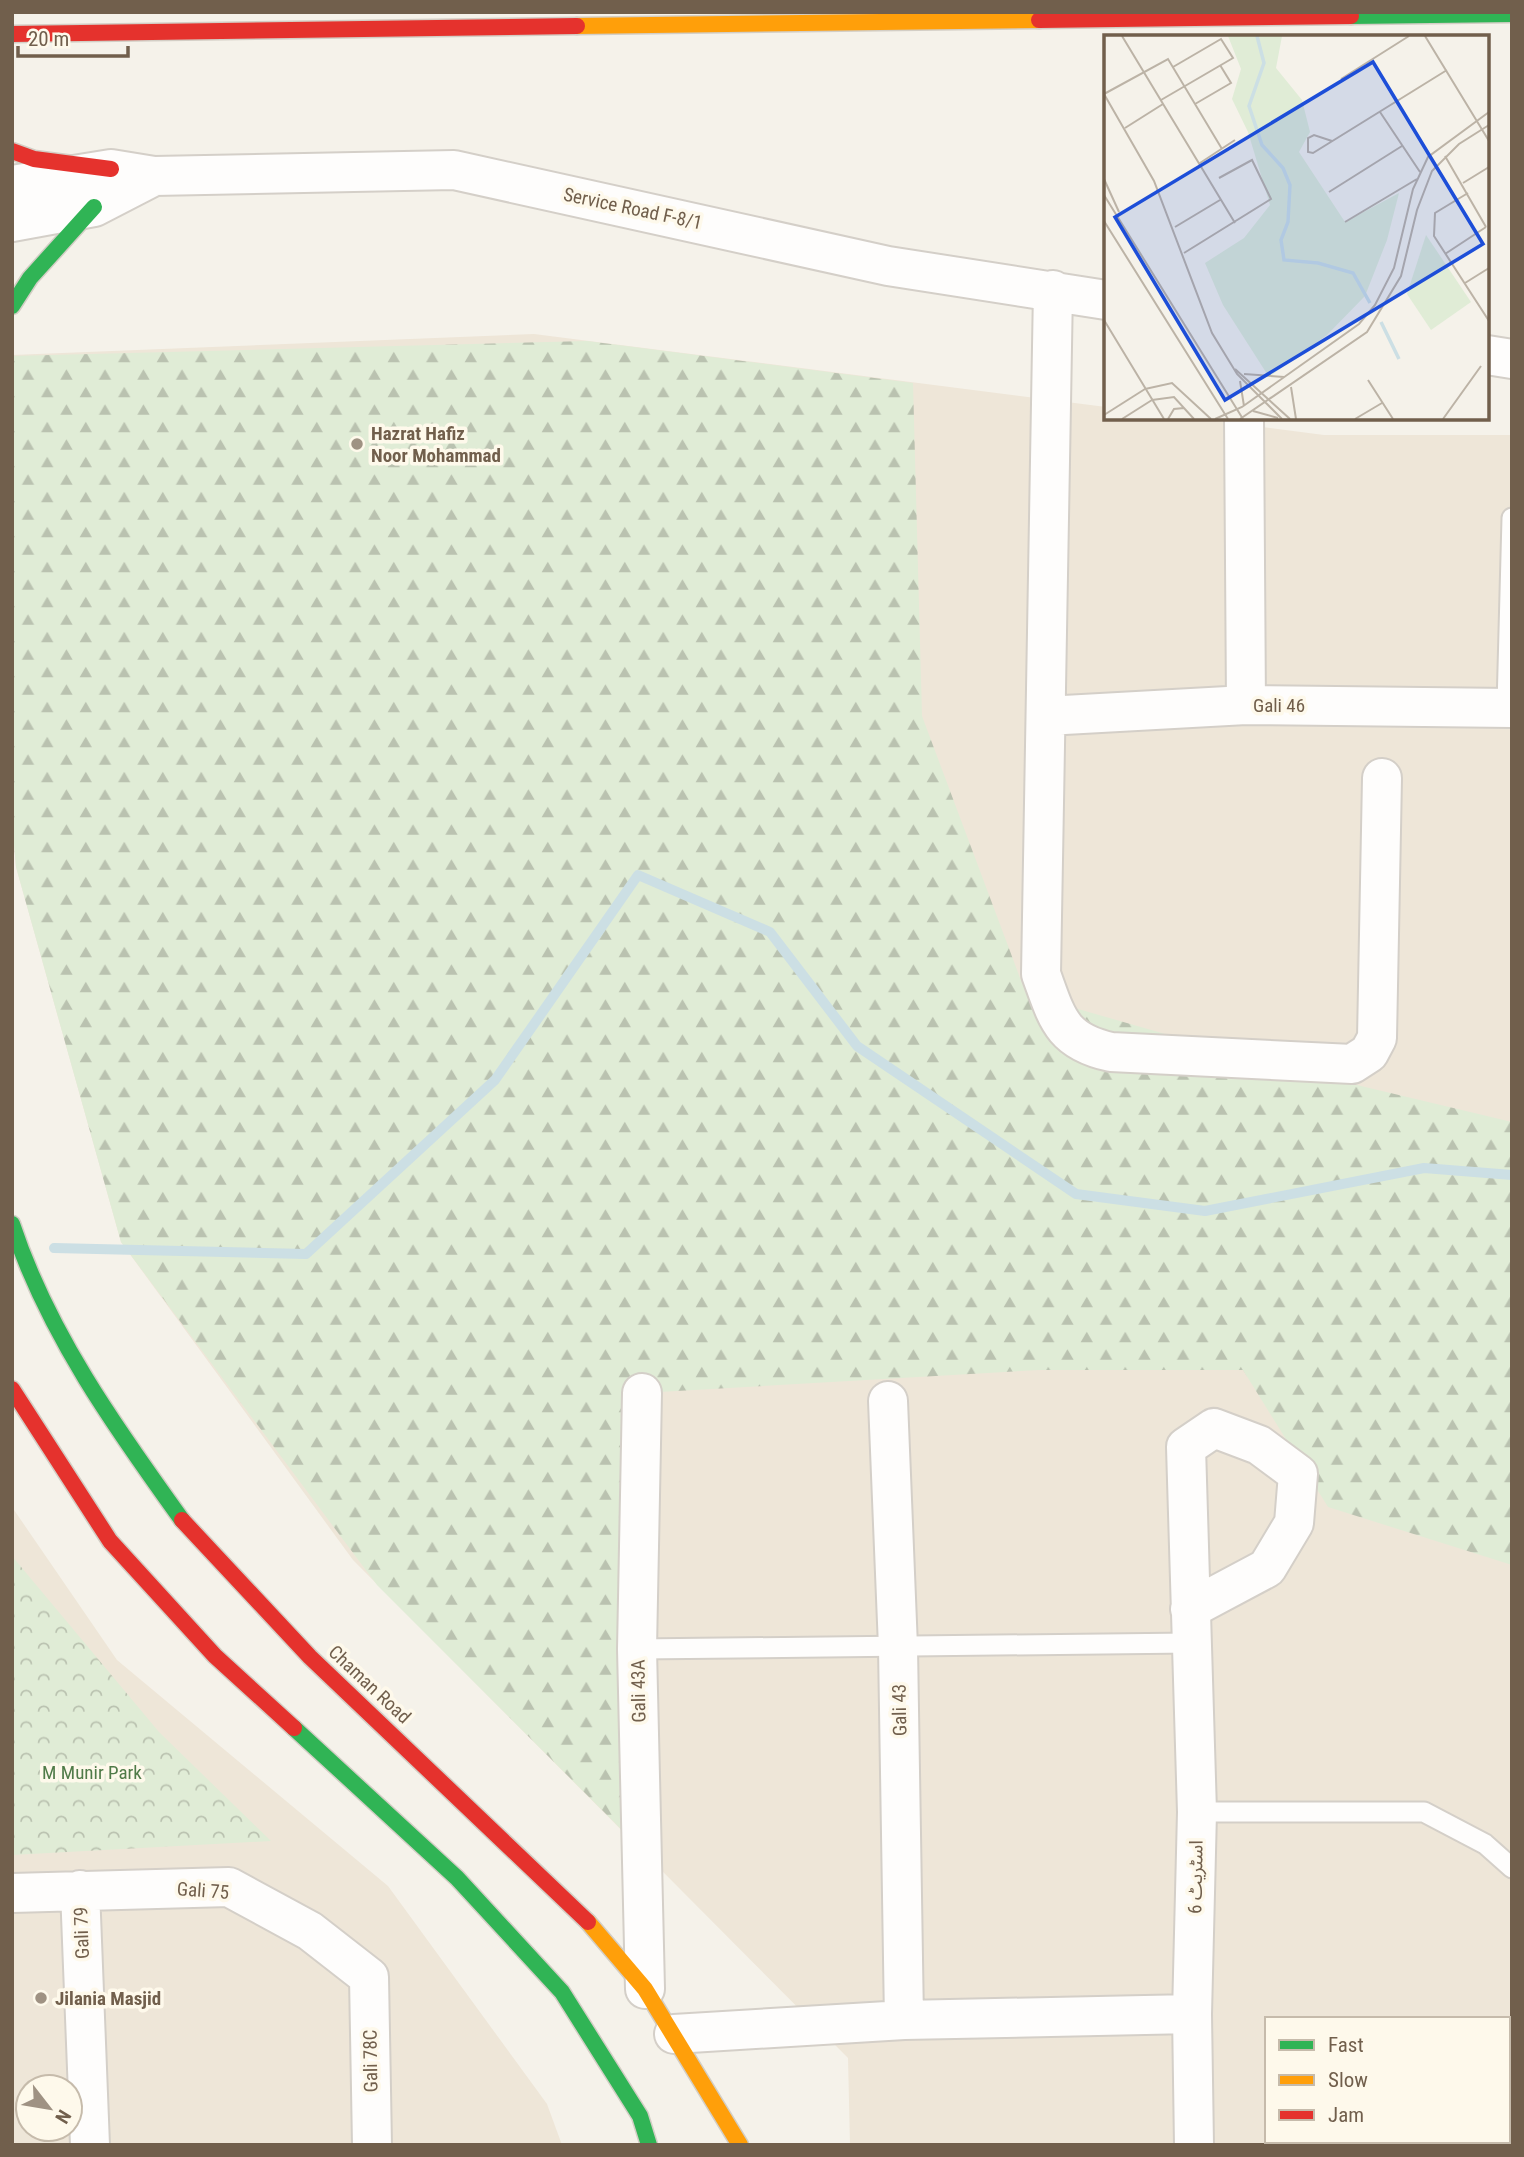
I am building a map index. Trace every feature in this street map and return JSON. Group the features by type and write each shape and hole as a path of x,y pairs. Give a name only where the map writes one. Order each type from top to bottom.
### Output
{"street":[{"path":"12,34 1512,14"},
{"path":"1445,15 1512,32"},
{"path":"12,151 34,159 111,169"},
{"name":"Service Road F-8/1","path":"12,185 111,169 154,176 454,170 888,266 1104,300"},
{"name":"Service Road F-8/1","path":"12,222 94,207 154,176"},
{"path":"12,306 30,278 94,207"},
{"path":"1053,290 1041,974 1059,1022 1086,1046 1111,1052 1352,1064 1369,1053 1377,1038 1382,778"},
{"path":"1489,355 1512,359"},
{"path":"1244,420 1246,705"},
{"name":"Gali 46","path":"1046,716 1246,705 1510,707"},
{"name":"Chaman Road","path":"12,1224 26,1266 97,1401 186,1525 310,1657 598,1932 645,1989 740,2145"},
{"path":"12,1389 110,1541 215,1656 457,1878 562,1993 640,2116 649,2145"},
{"name":"Gali 43A","path":"642,1394 637,1649 645,1989"},
{"name":"Gali 43","path":"888,1401 898,1647 904,2020"},
{"name":"اسٹریٹ 6","path":"1190,1626 1197,1812 1192,2014 1194,2145"},
{"name":"Gali 75","path":"12,1893 229,1888 310,1931 369,1977"},
{"name":"Gali 79","path":"80,1890 90,2145"},
{"name":"Gali 78C","path":"369,1977 372,2145"},
{"path":"674,2034 904,2020 1192,2014"}],"lane":[{"path":"1510,707 1512,518"},
{"path":"637,1649 898,1647 1190,1626"},
{"path":"1197,1812 1424,1812 1485,1844 1512,1868"}],"shaded area":[{"path":"534,334 1104,407 1104,420 1207,420 1324,435 1512,435 1512,2145 850,2145 848,2058 353,1560 121,1242 16,867 12,822 12,355"},
{"path":"12,1507 117,1660 388,1886 547,2104 562,2145 12,2145"}],"green space":[{"path":"587,341 913,383 922,716 1026,994 1273,1065 1512,1122 1512,1565 1328,1507 1243,1370 1039,1370 642,1393 625,1833 377,1585 121,1242 16,867 12,822 12,356"},
{"name":"M Munir Park","path":"12,1556 159,1732 271,1841 12,1855"}],"waterway":[{"path":"54,1248 306,1254 495,1080 638,875 770,932 857,1046 1076,1194 1205,1211 1424,1168 1512,1175"}],"traffic: fast":[{"path":"1351,16 1512,14"},
{"path":"12,306 30,278 94,207"},
{"path":"12,1224 44,1303 85,1378 182,1520"},
{"path":"294,1728 457,1878 562,1992 640,2116 649,2145"}],"traffic: slow":[{"path":"577,26 1039,20"},
{"path":"588,1922 645,1989 740,2145"}],"traffic: jam":[{"path":"1039,20 1351,16"},
{"path":"12,34 577,26"},
{"path":"12,151 34,159 111,169"},
{"path":"12,1389 110,1541 215,1656 294,1728"},
{"path":"182,1520 310,1657 588,1922"}],"place":[{"name":"Hazrat Hafiz Noor Mohammad","path":"357,444"},
{"name":"Jilania Masjid","path":"41,1998"}]}
